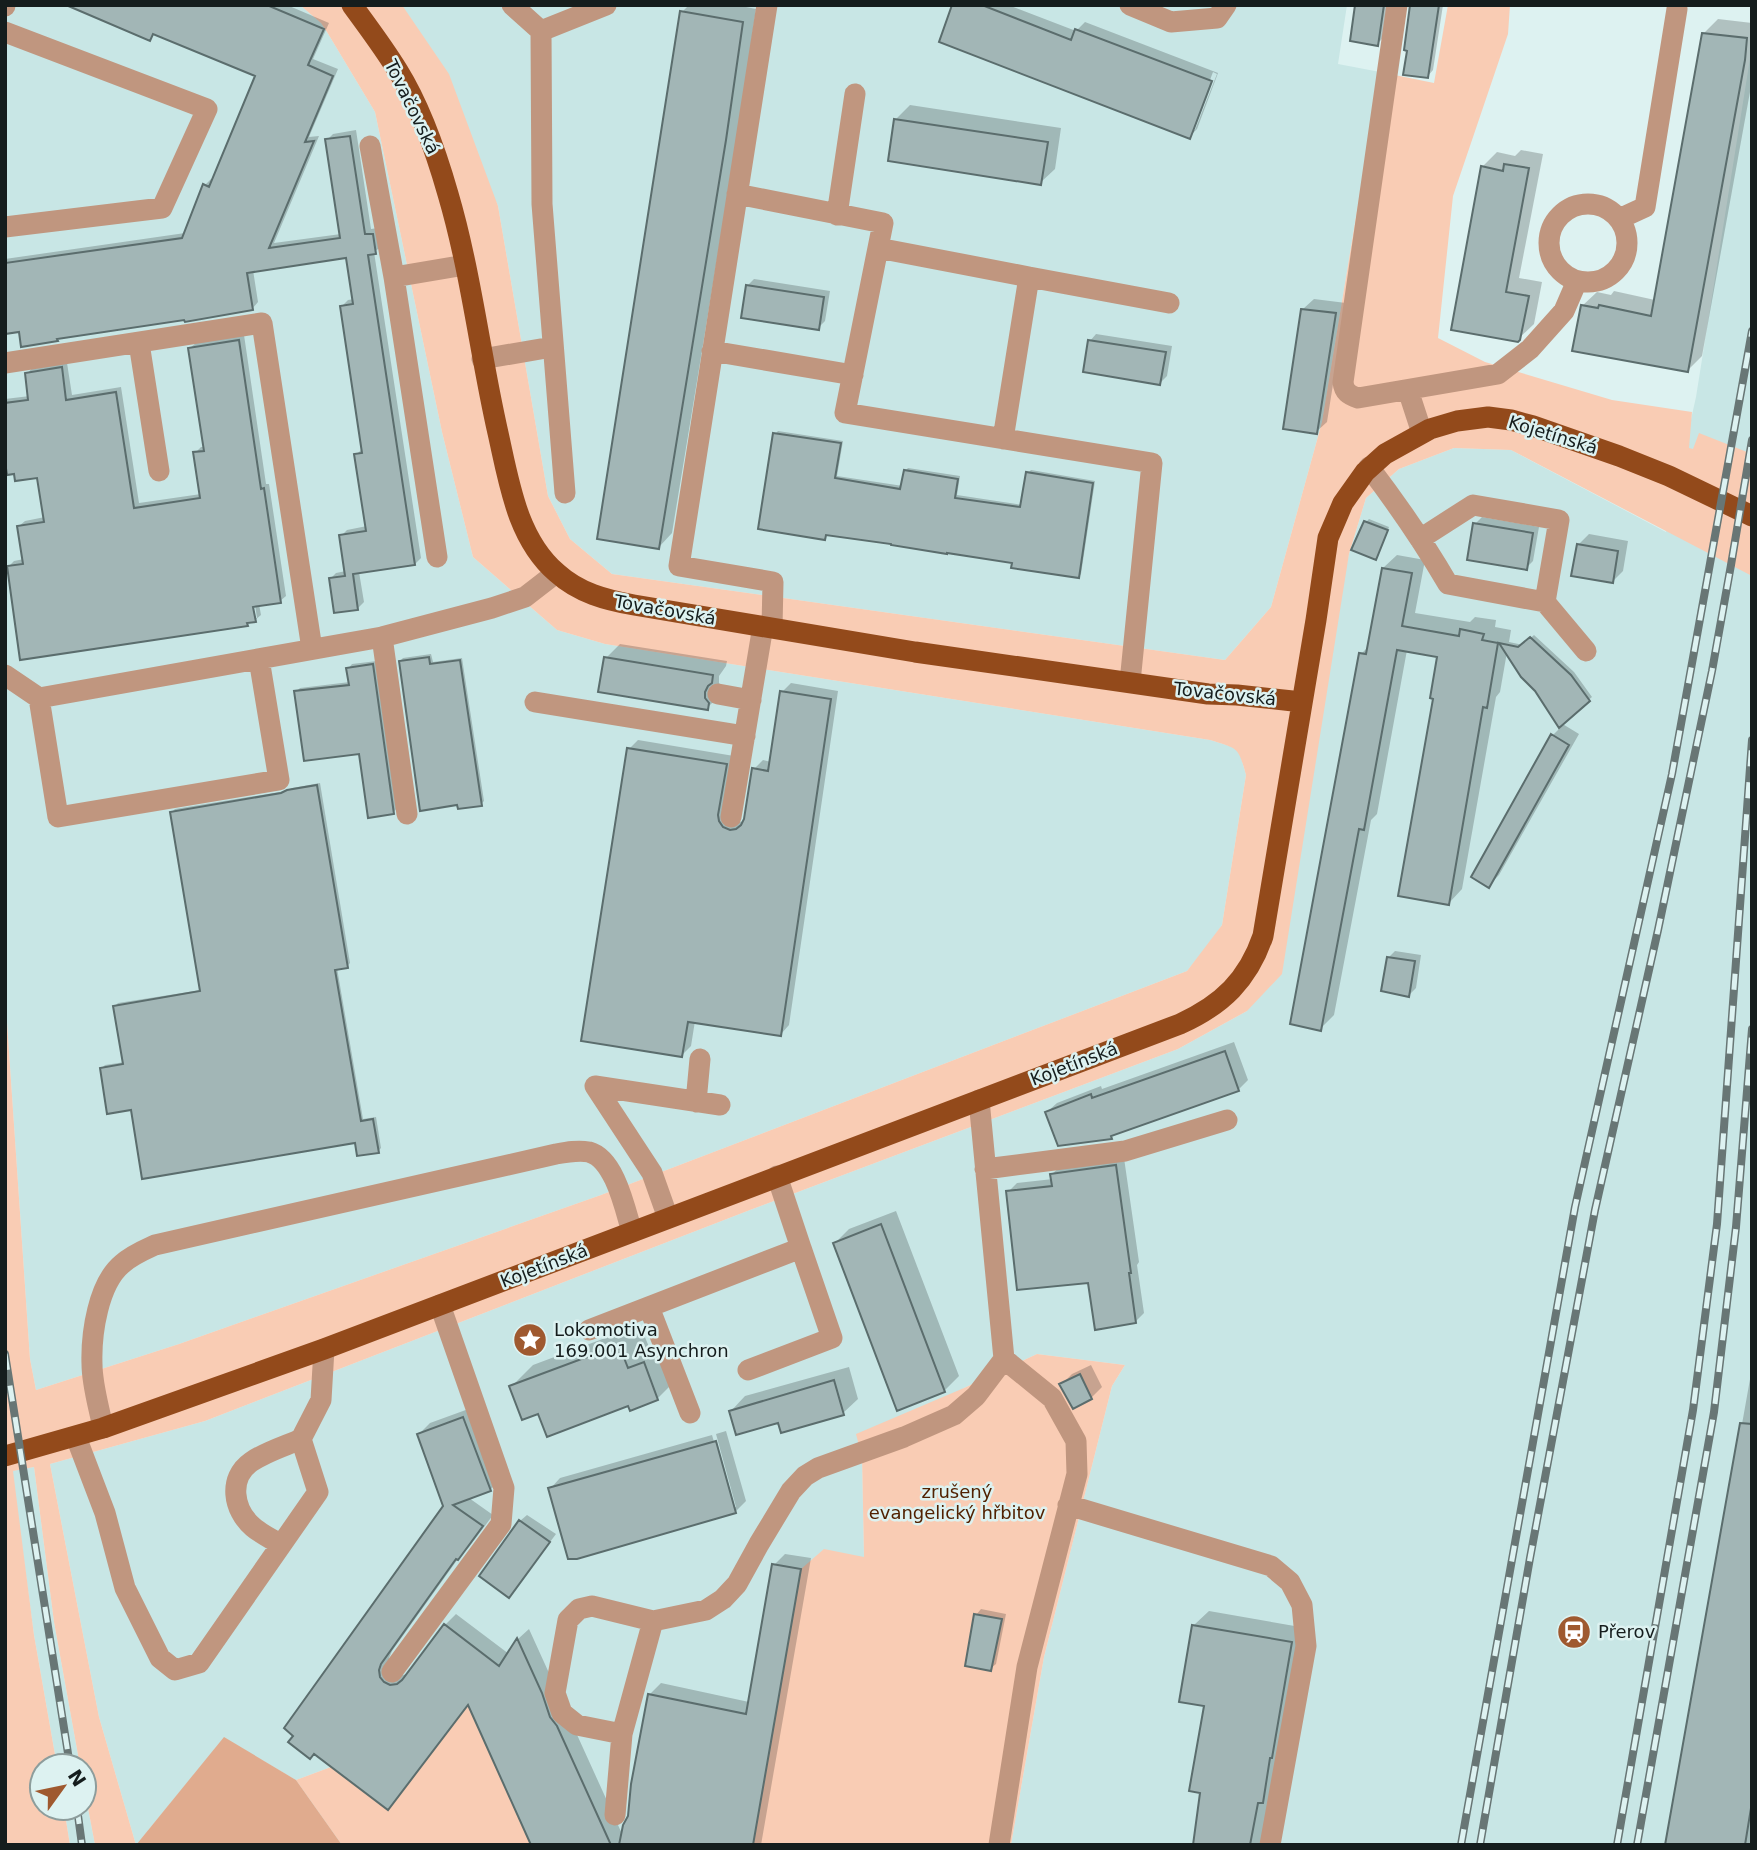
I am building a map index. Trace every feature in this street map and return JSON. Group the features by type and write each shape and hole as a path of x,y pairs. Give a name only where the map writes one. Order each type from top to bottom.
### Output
{"main road":[{"name":"Tovačovská","path":"352,5 398,71 422,118 449,196 482,359 518,514 531,542 556,573 576,587 604,599 915,652 1208,694 1302,702"},
{"name":"Kojetínská","path":"5,1456 103,1428 324,1349 1180,1024 1210,1009 1241,979 1257,954 1263,936 1328,538 1343,503 1369,467 1385,453 1422,433 1457,421 1488,417 1534,426 1669,476 1752,516"}],"lane":[{"path":"512,5 541,31 542,204 565,493"},
{"path":"541,31 607,5"},
{"path":"731,817 774,582 679,566 767,5"},
{"path":"1130,5 1171,22 1217,18 1226,5"},
{"path":"1397,5 1344,389 1349,396 1358,398 1498,374 1530,349 1564,311 1577,281"},
{"path":"1619,219 1645,207 1677,9"},
{"path":"5,32 207,109 162,208 5,227"},
{"path":"837,215 855,94"},
{"path":"370,146 394,277 437,557"},
{"path":"737,194 883,223 845,413 1152,463 1130,682"},
{"path":"1591,203 1604,206 1619,219 1628,236 1628,250 1615,273 1604,280 1577,281 1556,266 1550,255 1551,229 1567,210 1591,203"},
{"path":"878,248 1169,303"},
{"path":"394,277 465,265"},
{"path":"1003,439 1029,276"},
{"path":"5,363 262,323 312,649"},
{"path":"139,343 159,471"},
{"path":"482,359 552,347"},
{"path":"712,351 853,374"},
{"path":"1408,390 1422,433"},
{"path":"1369,467 1399,505 1448,584 1545,601 1586,651"},
{"path":"1420,539 1473,505 1559,520 1545,601"},
{"path":"5,676 38,698 382,637 525,597 556,573"},
{"path":"382,637 407,814"},
{"path":"38,698 58,817 279,780 259,659"},
{"path":"718,694 751,700"},
{"path":"535,702 745,736"},
{"path":"696,1102 700,1059"},
{"path":"668,1218 652,1173 595,1086 720,1105"},
{"path":"622,1734 578,1725 562,1713 555,1693 568,1620 579,1609 592,1606 653,1621 706,1610 723,1599 737,1584 791,1491 805,1476 818,1468 904,1437 954,1415 976,1396 1004,1359 979,1100"},
{"path":"985,1169 1125,1152 1227,1120"},
{"path":"103,1428 92,1367 95,1323 103,1293 121,1264 155,1245 576,1151 591,1153 602,1159 611,1171 632,1232"},
{"path":"748,1370 832,1338 777,1176"},
{"path":"589,1330 801,1248"},
{"path":"393,1672 501,1524 504,1488 440,1305"},
{"path":"649,1307 690,1413"},
{"path":"281,1545 251,1526 238,1506 235,1486 241,1471 252,1461 301,1439 321,1400 324,1349"},
{"path":"999,1845 1027,1667 1077,1474 1076,1441 1052,1398 1004,1359"},
{"path":"76,1437 105,1513 125,1588 160,1658 175,1670 199,1663 318,1492 301,1439"},
{"path":"1068,1504 1271,1566 1290,1582 1302,1605 1306,1646 1270,1845"},
{"path":"615,1815 622,1734 653,1621"}],"shaded area":[{"path":"5,5 300,5 321,23 375,112 442,432 473,557 557,630 605,644 1210,740 1236,748 1246,775 1222,925 1208,945 1187,971 601,1195 179,1344 36,1390 30,1359 5,993"},
{"path":"402,5 1347,5 1338,64 1380,72 1322,422 1271,607 1225,660 612,574 570,539 548,496 498,206"},
{"path":"1752,46 1752,1845 1011,1845 1044,1657 1112,1386 1125,1365 1037,1354 964,1388 862,1457 864,1558 753,1845 531,1845 331,1767 296,1780 224,1738 136,1845 99,1717 50,1464 205,1421 750,1210 1178,1049 1247,1011 1349,554 1366,498 1399,469 1454,448 1511,450 1666,532 1696,397"},
{"path":"34,1467 54,1622 77,1752 55,1752 34,1635 12,1471"},
{"path":"224,1737 296,1780 342,1845 136,1845"},
{"path":"66,1822 91,1822 95,1845 70,1845"}],"green space":[{"path":"300,5 402,5 449,74 498,206 548,496 570,539 612,574 1225,660 1271,607 1322,422 1380,72 1434,83 1448,5 1510,5 1508,34 1453,196 1438,338 1485,362 1612,400 1692,412 1689,448 1693,449 1699,433 1752,454 1752,576 1511,450 1454,448 1399,469 1366,498 1349,554 1282,974 1247,1011 1178,1049 750,1210 205,1421 50,1464 99,1717 136,1845 95,1845 91,1822 98,1822 98,1752 77,1752 54,1622 34,1467 13,1471 34,1635 55,1752 28,1752 28,1822 66,1822 70,1845 5,1845 5,993 30,1359 36,1390 179,1344 601,1195 1187,971 1222,925 1246,775 1241,759 1232,747 1210,740 605,644 557,630 473,557 442,432 375,112 321,23"},
{"name":"zrušený evangelický hřbitov","path":"1037,1354 1125,1365 1112,1386 1044,1657 1011,1845 752,1845 801,1569 824,1549 864,1557 862,1457 856,1434"},
{"path":"468,1705 531,1845 342,1845 296,1780"}],"building":[{"path":"66,5 267,5 324,29 308,65 333,76 305,142 314,141 269,248 340,238 325,139 350,136 365,234 373,234 376,254 368,255 415,565 353,574 358,610 334,613 329,578 345,576 339,535 366,531 354,454 362,453 340,306 353,304 346,258 247,273 253,310 57,339 58,341 21,347 19,332 5,334 5,263 182,238 203,184 209,187 255,76 153,34 150,41"},
{"path":"952,5 982,5 1071,40 1075,29 1212,81 1190,139 939,42"},
{"path":"1355,5 1384,5 1378,46 1350,41"},
{"path":"1410,5 1439,5 1428,78 1403,75"},
{"path":"680,11 743,22 659,549 597,539"},
{"path":"1702,33 1747,38 1688,372 1572,351 1581,305 1598,308 1599,305 1651,316"},
{"path":"894,119 1048,142 1041,185 888,161"},
{"path":"1504,164 1529,168 1506,292 1529,296 1518,342 1451,330 1481,166 1503,171"},
{"path":"746,285 824,297 819,330 741,318"},
{"path":"1301,309 1336,313 1317,434 1283,429"},
{"path":"239,340 281,603 253,607 256,622 247,623 248,626 20,660 7,566 23,564 17,526 44,522 37,478 15,481 14,474 7,475 5,462 5,403 28,400 25,373 62,367 66,400 116,392 134,508 200,498 193,452 204,451 188,348"},
{"path":"1088,340 1166,352 1160,385 1083,372"},
{"path":"773,433 841,443 835,478 900,489 904,470 958,479 955,498 1020,507 1026,472 1093,483 1079,578 1011,568 1012,563 891,544 826,535 825,540 758,529"},
{"path":"1364,521 1388,530 1376,560 1351,550"},
{"path":"1473,523 1533,533 1527,570 1467,560"},
{"path":"1577,544 1618,551 1613,583 1571,576"},
{"path":"1382,568 1412,573 1402,626 1459,636 1460,629 1484,634 1482,640 1498,643 1487,708 1483,707 1449,905 1398,896 1433,699 1430,698 1437,657 1397,650 1364,830 1359,829 1321,1031 1290,1024 1359,653 1366,654"},
{"path":"1530,637 1571,675 1590,701 1559,728 1499,643 1518,647"},
{"path":"429,657 430,664 460,660 482,806 458,809 457,805 420,811 399,661"},
{"path":"604,657 713,675 712,683 705,692 709,703 708,710 598,692"},
{"path":"373,664 394,814 368,818 359,754 304,761 294,691 349,685 346,668"},
{"path":"780,691 831,699 781,1036 688,1022 682,1057 581,1041 627,748 727,764 718,815 723,827 736,829 744,819 752,768 768,771"},
{"path":"1551,734 1569,745 1489,888 1471,877"},
{"path":"317,785 348,968 335,970 361,1121 373,1119 379,1153 357,1156 355,1143 142,1179 131,1110 107,1114 100,1068 123,1064 113,1006 200,991 170,812"},
{"path":"1387,957 1415,961 1409,997 1381,991"},
{"path":"1225,1051 1239,1091 1111,1136 1112,1139 1058,1146 1045,1112 1091,1094 1092,1098"},
{"path":"1116,1165 1136,1323 1095,1330 1088,1283 1017,1290 1006,1191 1052,1186 1050,1174"},
{"path":"881,1224 945,1392 897,1411 833,1243"},
{"path":"619,1345 628,1368 644,1362 658,1400 630,1411 628,1406 547,1437 538,1414 522,1420 509,1386"},
{"path":"1080,1374 1092,1399 1073,1409 1059,1384"},
{"path":"834,1380 844,1415 781,1433 778,1423 736,1435 729,1411"},
{"path":"463,1417 491,1491 453,1505 483,1526 381,1664 380,1677 390,1685 402,1680 444,1624 499,1666 517,1638 550,1717 557,1726 611,1845 531,1845 468,1705 388,1810 314,1754 310,1759 288,1742 293,1736 284,1728 443,1506 417,1434"},
{"path":"1740,1423 1752,1424 1752,1802 1745,1845 1665,1845"},
{"path":"716,1441 736,1513 577,1559 568,1559 548,1488"},
{"path":"519,1520 550,1542 509,1598 479,1576"},
{"path":"772,1564 801,1569 753,1845 619,1845 623,1825 628,1816 631,1784 648,1694 746,1714"},
{"path":"974,1614 1002,1619 991,1671 965,1666"},
{"path":"1192,1625 1292,1642 1263,1803 1258,1803 1250,1845 1193,1845 1200,1793 1189,1791 1204,1706 1179,1702"}],"railway":[{"path":"1461,1845 1575,1207 1672,774 1752,331"},
{"path":"1480,1845 1595,1210 1658,930 1712,671 1752,440"},
{"path":"1617,1845 1693,1410 1717,1224 1752,740"},
{"path":"1637,1845 1714,1412 1736,1227 1752,1029"},
{"path":"5,1354 68,1752"},
{"path":"79,1822 82,1845"}],"place":[{"name":"Lokomotiva 169.001 Asynchron","path":"530,1340"},
{"name":"Přerov","path":"1574,1632"}]}
